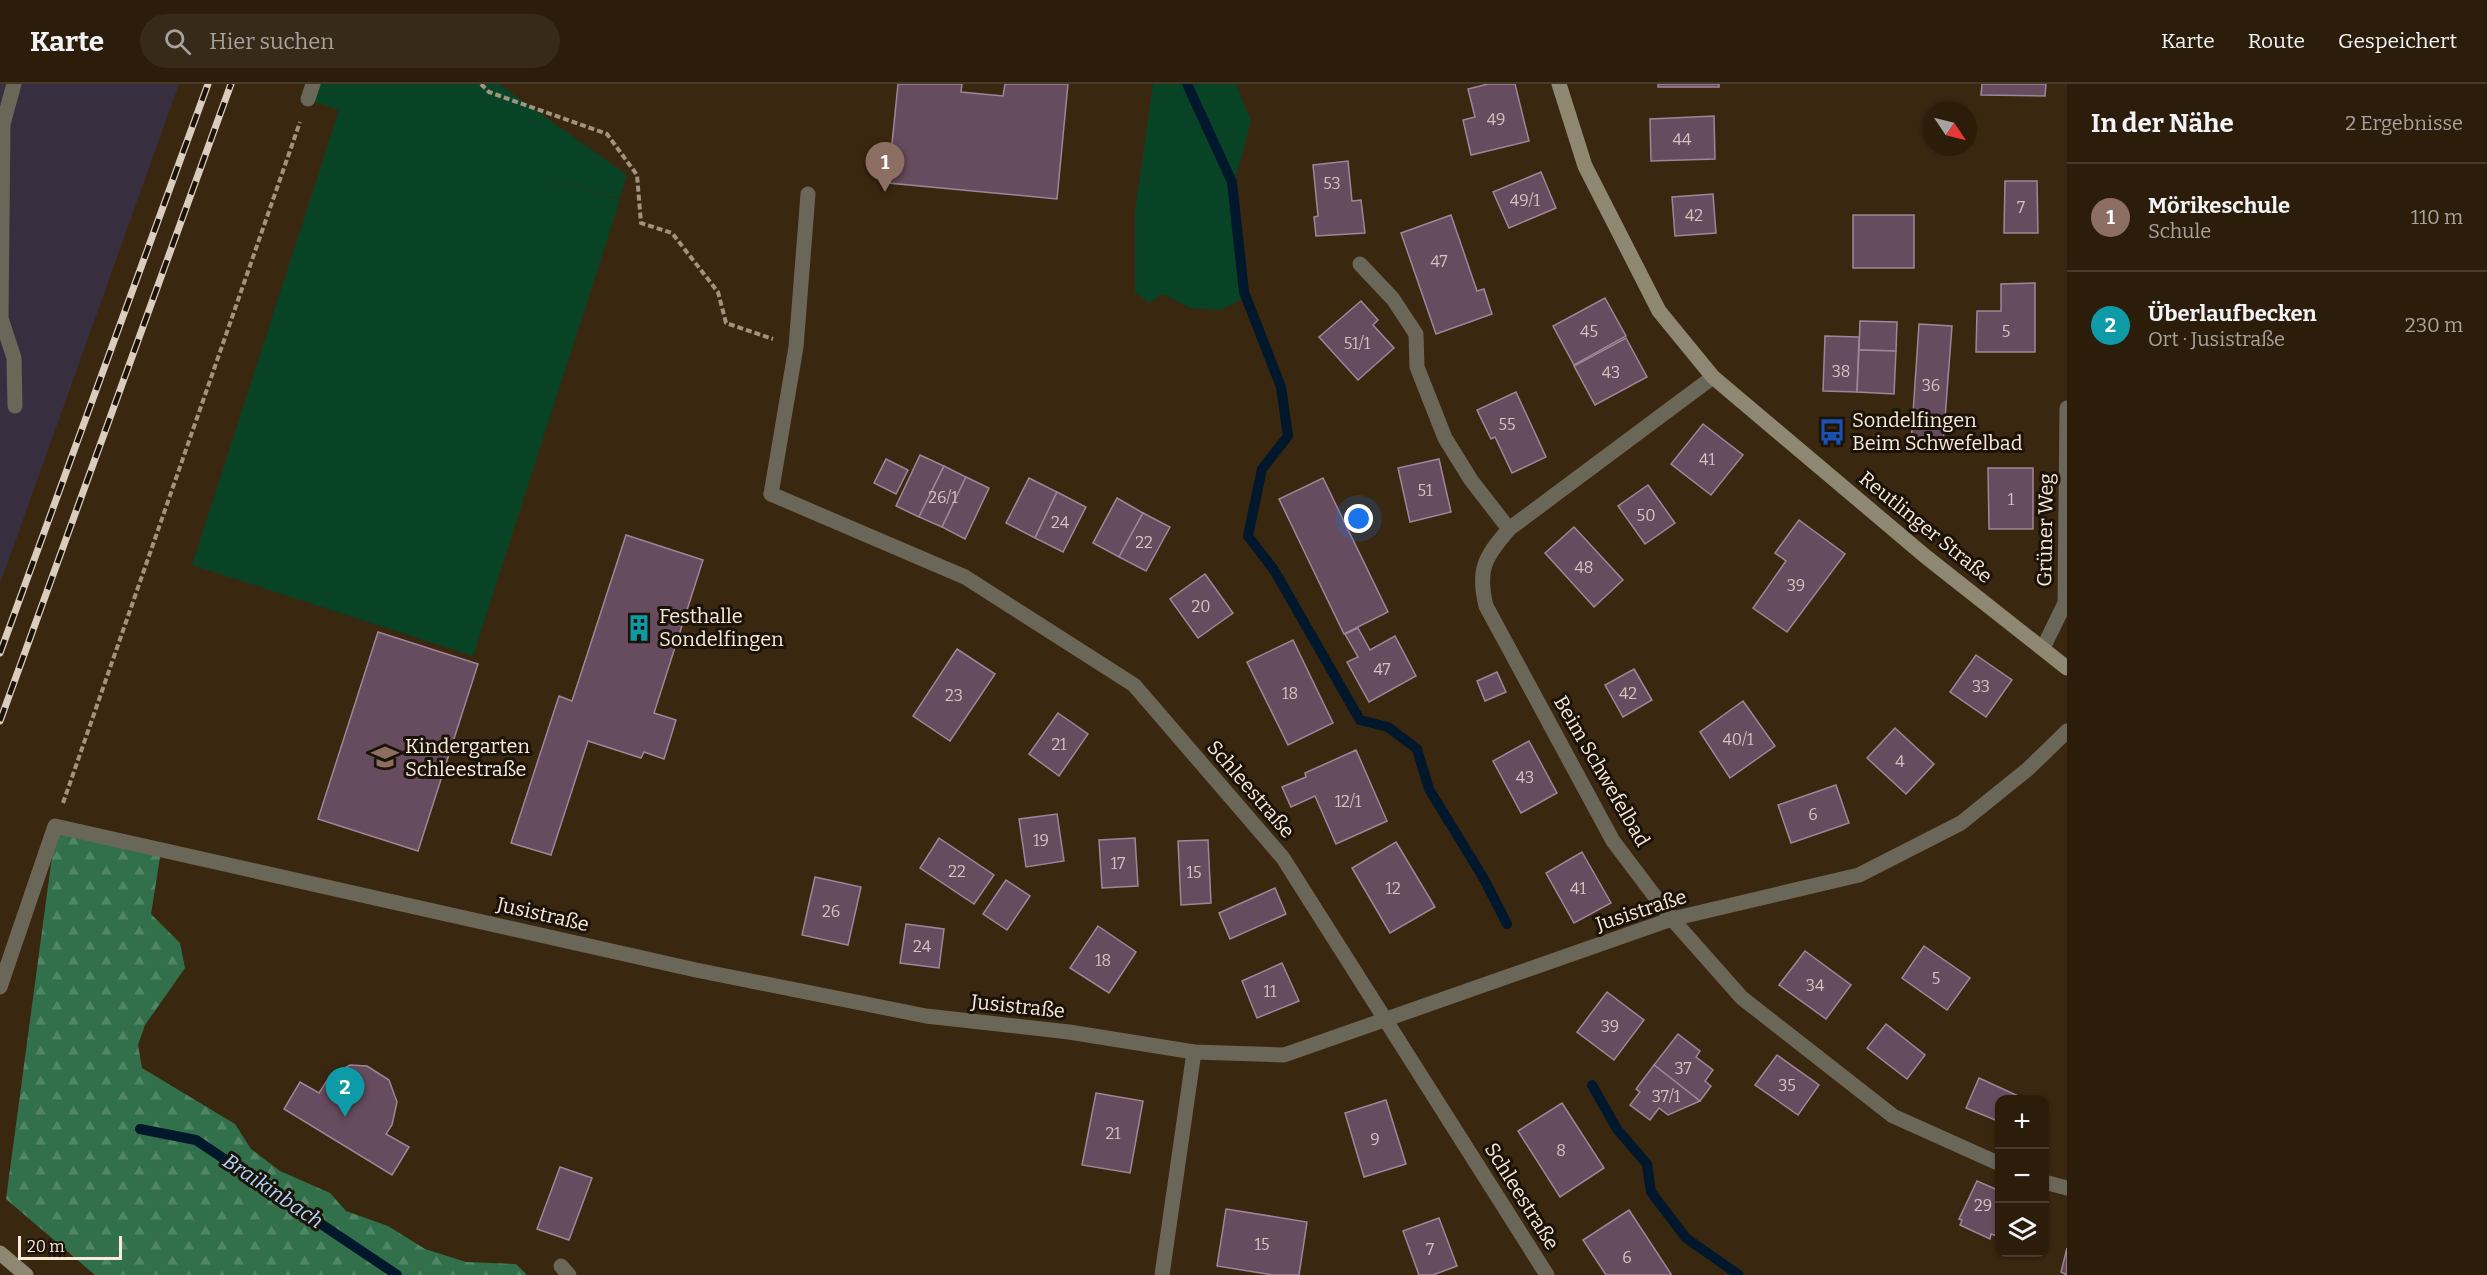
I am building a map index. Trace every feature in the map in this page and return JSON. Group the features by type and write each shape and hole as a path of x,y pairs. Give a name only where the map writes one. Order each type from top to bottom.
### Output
{"main road":[{"name":"Reutlinger Straße","path":"1559,84 1585,166 1659,311 1713,377 1925,556 2067,668"},
{"path":"0,1253 26,1275"}],"street":[{"path":"14,84 3,124 1,318 14,357 15,405"},
{"path":"796,346 808,194"},
{"path":"1360,264 1393,299 1416,334 1417,368 1446,438 1471,480 1509,529"},
{"name":"Schleestraße","path":"796,346 771,494 965,577 1134,685 1283,858 1547,1275"},
{"name":"Beim Schwefelbad","path":"1713,377 1509,529 1493,548 1483,565 1481,584 1486,606 1613,841 1672,920 1742,998 1893,1116 1995,1162"},
{"name":"Grüner Weg","path":"2043,648 2065,603 2067,408"},
{"name":"Jusistraße","path":"55,826 696,970 914,1014 1069,1032 1194,1052 1284,1055 1672,920 1859,875 1961,823 2028,769 2067,731"},
{"path":"0,987 55,826"},
{"path":"1162,1275 1194,1052"},
{"path":"2049,1183 2067,1188"}],"path":[{"path":"481,84 489,92 607,134 637,175 641,223 672,233 718,292 726,323 796,346"},
{"path":"55,826 310,91"}],"shaded area":[{"path":"0,84 179,84 0,584"}],"green space":[{"path":"315,84 499,84 627,175 619,199 498,161 620,200 473,656 192,565 339,110 309,100"},
{"path":"1153,84 1236,84 1251,121 1236,176 1248,296 1221,310 1190,308 1163,294 1149,303 1135,292 1135,211"},
{"path":"56,827 161,851 151,914 180,943 185,968 145,1025 138,1045 142,1068 235,1124 251,1149 280,1171 330,1193 346,1211 388,1226 425,1249 466,1262 516,1264 527,1275 95,1275 6,1199"}],"building":[{"path":"898,84 962,84 961,92 1003,96 1005,84 1068,84 1057,199 888,183"},
{"path":"1488,84 1515,84 1529,141 1471,155 1463,120 1475,117 1468,89"},
{"path":"1658,84 1719,84 1719,87 1658,87"},
{"path":"1982,84 2046,84 2045,96 1981,95"},
{"path":"1714,116 1715,159 1651,161 1650,119"},
{"path":"1348,161 1352,201 1361,200 1365,233 1316,236 1314,217 1318,216 1313,165"},
{"path":"1541,172 1556,208 1509,228 1493,192"},
{"path":"2005,181 2037,181 2038,233 2004,233"},
{"path":"1713,194 1716,233 1675,236 1672,197"},
{"path":"1451,215 1477,291 1484,289 1492,314 1436,334 1401,233"},
{"path":"1853,215 1914,215 1914,268 1853,268"},
{"path":"2035,283 2035,352 1976,352 1977,311 2001,311 2001,284"},
{"path":"1605,298 1626,336 1574,365 1553,326"},
{"path":"1361,301 1378,320 1373,325 1394,348 1358,380 1319,337"},
{"path":"1860,321 1897,322 1896,351 1859,350"},
{"path":"1919,324 1952,326 1943,445 1911,443"},
{"path":"1825,336 1859,337 1857,392 1823,391"},
{"path":"1626,338 1647,377 1595,405 1574,366"},
{"path":"1859,350 1896,351 1894,394 1857,392"},
{"path":"1516,392 1546,457 1512,473 1495,437 1491,439 1477,410"},
{"path":"1703,424 1743,455 1711,495 1671,464"},
{"path":"920,455 944,466 919,517 896,506"},
{"path":"886,459 908,470 896,494 874,483"},
{"path":"1439,459 1451,512 1410,522 1398,468"},
{"path":"944,466 966,477 942,527 919,517"},
{"path":"1988,468 2033,468 2033,529 1989,529"},
{"path":"966,477 989,488 965,539 942,527"},
{"path":"1029,478 1057,492 1035,538 1006,523"},
{"path":"1323,478 1388,612 1344,634 1279,499"},
{"path":"1648,485 1675,523 1645,544 1618,506"},
{"path":"1057,492 1086,507 1063,552 1035,538"},
{"path":"1117,498 1143,513 1119,557 1093,543"},
{"path":"1143,513 1170,527 1146,571 1119,557"},
{"path":"1799,520 1845,554 1787,632 1753,608 1786,561 1775,553"},
{"path":"1574,527 1623,580 1594,607 1545,553"},
{"name":"Festhalle Sondelfingen","path":"626,535 703,560 654,713 676,720 664,759 644,752 641,758 588,741 551,855 511,843 559,696 572,701"},
{"path":"1205,574 1233,613 1198,638 1170,599"},
{"path":"1358,628 1370,650 1395,636 1416,676 1369,702 1347,662 1358,657 1345,634"},
{"path":"378,632 478,664 418,851 318,819"},
{"path":"1293,640 1333,723 1288,745 1247,662"},
{"path":"957,649 995,674 950,741 913,716"},
{"path":"1976,655 2012,680 1986,717 1950,692"},
{"path":"1634,669 1652,700 1623,717 1605,685"},
{"path":"1497,672 1506,692 1485,701 1477,681"},
{"path":"1743,701 1775,746 1730,778 1700,732"},
{"path":"1058,713 1088,734 1059,776 1029,754"},
{"path":"1895,728 1934,764 1906,794 1867,758"},
{"path":"1529,741 1557,793 1521,813 1493,761"},
{"path":"1356,750 1387,821 1336,844 1315,796 1291,807 1282,787 1306,777 1305,773"},
{"path":"1836,785 1849,823 1791,843 1778,805"},
{"path":"1057,814 1064,861 1026,867 1019,819"},
{"path":"939,838 994,875 974,904 920,868"},
{"path":"1135,838 1138,886 1102,888 1099,840"},
{"path":"1208,840 1211,903 1181,905 1178,841"},
{"path":"1396,842 1435,907 1390,933 1352,868"},
{"path":"1582,852 1611,903 1574,923 1546,873"},
{"path":"815,877 861,887 848,945 802,935"},
{"path":"1006,880 1030,896 1007,930 983,914"},
{"path":"1275,888 1286,914 1230,939 1219,913"},
{"path":"906,924 944,929 939,968 900,963"},
{"path":"1098,926 1136,952 1109,993 1070,968"},
{"path":"1924,946 1970,978 1947,1010 1902,978"},
{"path":"1805,951 1851,985 1826,1019 1779,985"},
{"path":"1282,963 1299,1001 1257,1018 1242,981"},
{"path":"1607,992 1644,1020 1614,1060 1577,1032"},
{"path":"1886,1024 1925,1055 1907,1079 1867,1048"},
{"path":"1678,1034 1700,1051 1696,1057 1713,1070 1705,1081 1711,1086 1700,1101 1654,1065"},
{"path":"1777,1055 1819,1085 1798,1115 1755,1085"},
{"path":"350,1065 367,1066 389,1080 397,1102 392,1125 386,1134 409,1147 392,1175 284,1109 300,1082 319,1093 330,1076"},
{"path":"1654,1065 1700,1101 1668,1115 1659,1108 1650,1120 1630,1105 1640,1092 1636,1089"},
{"path":"1979,1078 2016,1095 1995,1095 1995,1120 1966,1108"},
{"path":"1096,1093 1143,1101 1130,1173 1082,1165"},
{"path":"1386,1100 1406,1164 1364,1177 1345,1113"},
{"path":"1562,1103 1604,1168 1560,1197 1518,1131"},
{"path":"560,1167 592,1178 569,1240 537,1229"},
{"path":"1977,1181 1995,1189 1995,1235 1991,1234 1990,1239 1960,1225 1962,1220 1959,1219"},
{"path":"1226,1209 1307,1222 1299,1275 1273,1275 1217,1266"},
{"path":"1629,1210 1671,1274 1606,1275 1583,1240"},
{"path":"1439,1218 1457,1266 1433,1275 1419,1275 1403,1231"},
{"path":"2067,1248 2067,1275 2061,1272"}],"waterway":[{"path":"1187,84 1232,182 1244,292 1281,387 1288,436 1262,469 1248,536 1274,570 1360,720 1388,727 1417,749 1429,789 1484,879 1507,924"},
{"path":"1592,1085 1617,1129 1647,1164 1651,1192 1686,1238 1739,1275"},
{"name":"Braikinbach","path":"140,1129 196,1140 397,1275"}],"railway":[{"path":"0,653 208,84"},
{"path":"0,721 231,84"}],"place":[{"name":"Mörikeschule","path":"885,192"},
{"name":"Sondelfingen Beim Schwefelbad","path":"1832,432"},
{"name":"Festhalle Sondelfingen","path":"639,628"},
{"name":"Kindergarten Schleestraße","path":"385,757"},
{"name":"Überlaufbecken","path":"345,1117"}]}
